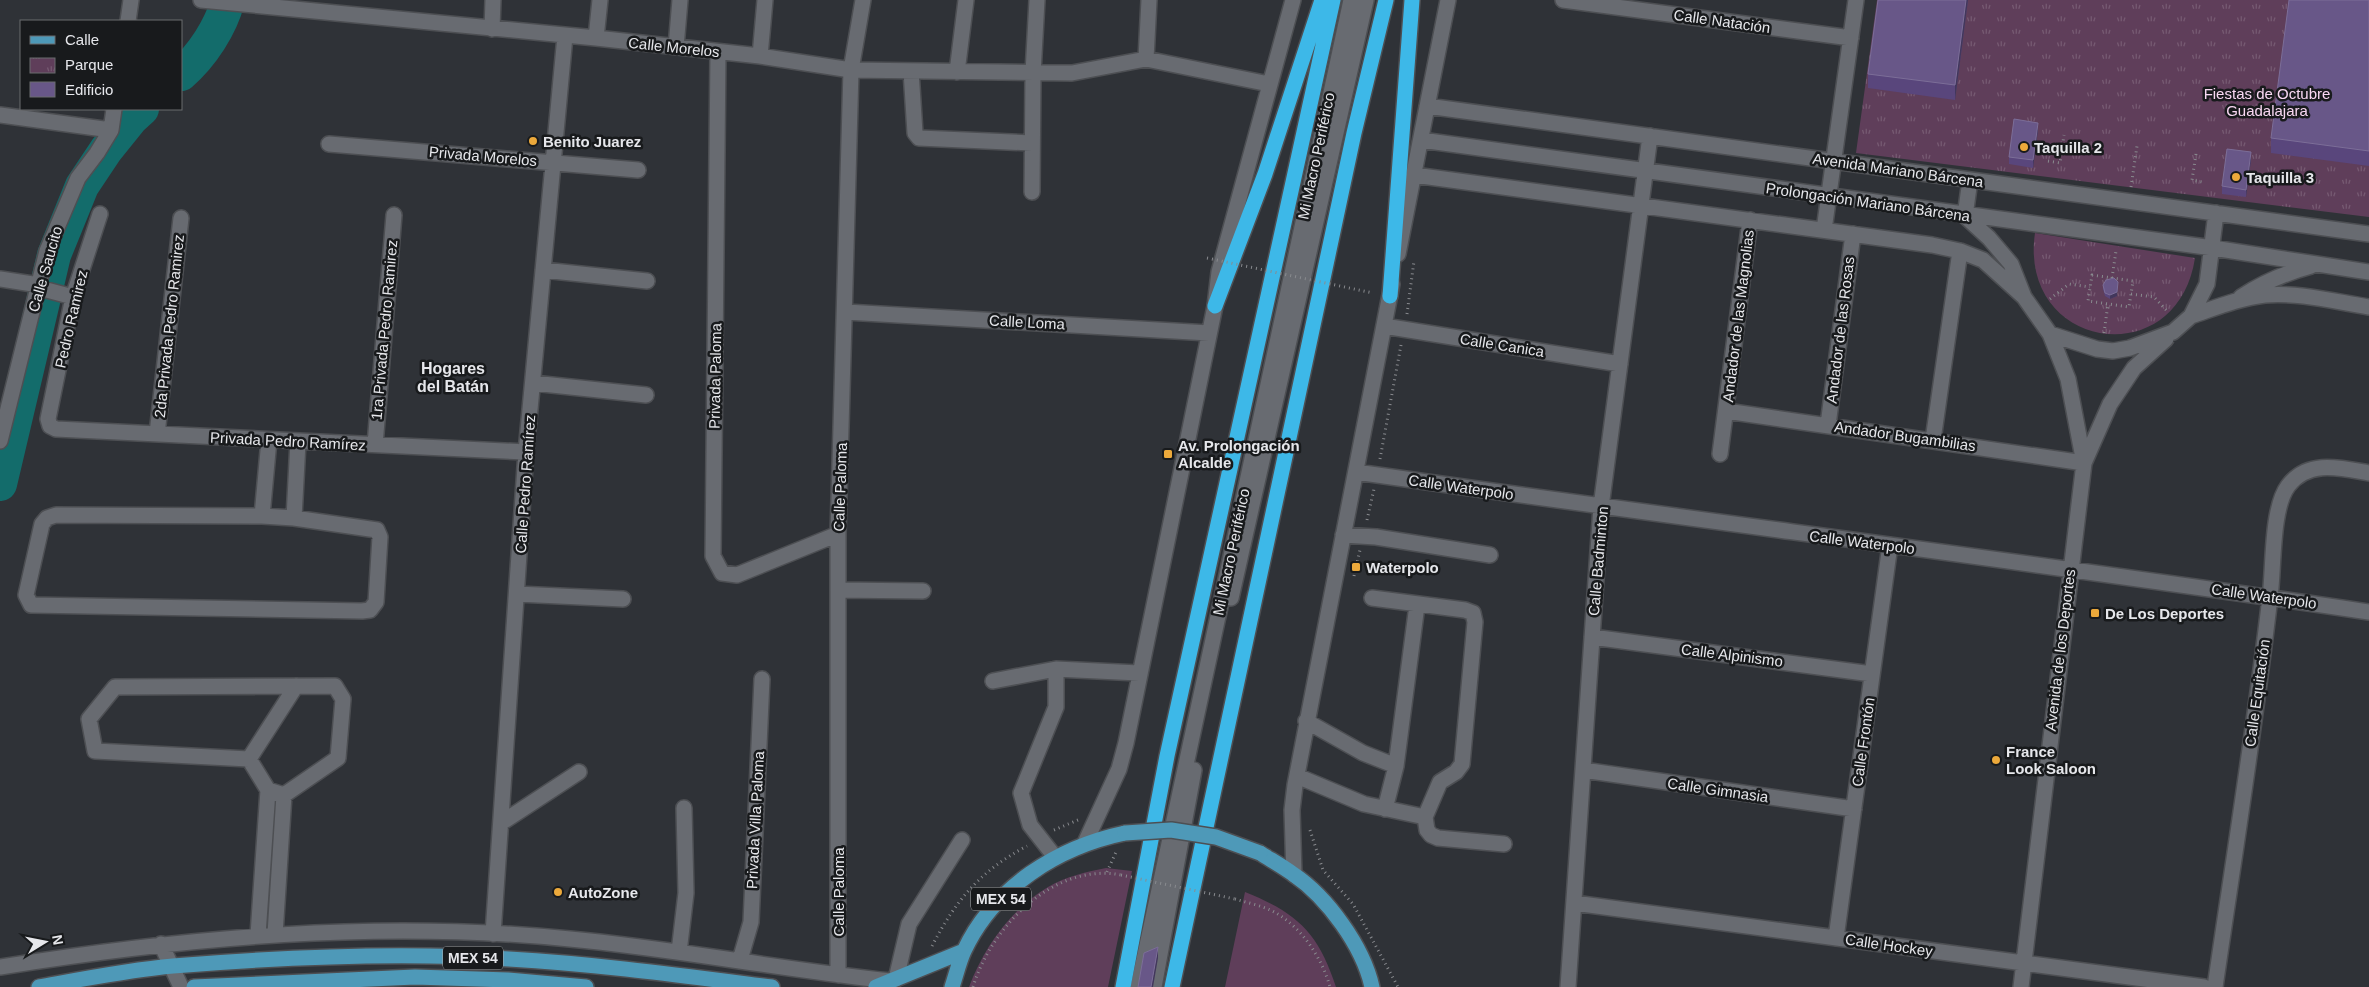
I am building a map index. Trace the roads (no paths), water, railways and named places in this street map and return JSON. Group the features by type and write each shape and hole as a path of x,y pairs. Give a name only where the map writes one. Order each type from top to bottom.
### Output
{"highway":[{"path":"1215,306 1265,174 1322,0"},
{"path":"1123,987 1167,756 1333,0"},
{"path":"1172,987 1350,152 1386,0"},
{"path":"1390,296 1412,0"}],"main road":[{"name":"MEX 54","path":"952,987 964,951 981,922 1002,897 1027,875 1055,857 1085,843 1125,833 1171,830 1216,837 1260,853 1294,875 1326,904 1337,918 1352,939 1374,984"},
{"path":"876,987 964,951"},
{"name":"MEX 54","path":"39,987 172,967 296,958 413,956 508,959 596,966 772,987"},
{"name":"MEX 54","path":"194,987 415,977 508,980 586,987"}],"street":[{"path":"128,20 131,0"},
{"path":"492,29 493,0"},
{"path":"596,38 600,0"},
{"path":"676,47 680,0"},
{"path":"760,56 765,0"},
{"name":"Calle Paloma","path":"838,975 838,534 846,312 851,70 863,0"},
{"path":"957,72 966,0"},
{"path":"1032,192 1033,73 1037,0"},
{"path":"1149,0 1146,59 1269,84"},
{"path":"1085,843 1119,769 1215,306 1219,272 1269,84 1284,39 1293,0"},
{"name":"Mi Macro Periférico","path":"1138,987 1351,0"},
{"name":"Mi Macro Periférico","path":"1154,987 1199,741 1366,0"},
{"path":"1294,875 1292,810 1306,721 1448,0"},
{"name":"Calle Natación","path":"1563,0 1851,38"},
{"path":"1824,230 1856,0"},
{"name":"Calle Morelos","path":"208,1 596,38 760,56 851,70 1072,72 1146,59"},
{"name":"Calle Pedro Ramírez","path":"493,934 526,452 566,36"},
{"name":"Privada Paloma","path":"718,52 713,556 722,573 736,575 838,534"},
{"path":"911,71 915,133 919,138 1032,143"},
{"name":"Avenida Mariano Bárcena","path":"1427,106 2369,234"},
{"name":"Calle Saucito","path":"0,441 41,287 47,251 78,178 111,130 114,110"},
{"path":"0,115 111,130"},
{"name":"Calle Badminton","path":"1568,987 1601,507 1650,136"},
{"name":"Prolongación Mariano Bárcena","path":"1421,140 1966,216 2213,248 2369,272"},
{"name":"Privada Morelos","path":"329,144 638,170"},
{"path":"1414,175 1932,244 1960,251 1983,260 2024,297"},
{"path":"1966,216 1970,180"},
{"name":"Avenida de los Deportes","path":"2021,987 2084,463 2110,404 2134,368 2191,316 2207,284 2216,213"},
{"name":"Pedro Ramirez","path":"50,426 48,419 70,296 100,214"},
{"name":"1ra Privada Pedro Ramirez","path":"375,445 394,215"},
{"name":"Avenida de los Deportes","path":"1966,216 1989,238 2011,264 2024,297 2050,334 2068,379 2084,463"},
{"name":"2da Privada Pedro Ramirez","path":"158,434 181,218"},
{"name":"Andador de las Magnolias","path":"1720,454 1750,220"},
{"name":"Andador de las Rosas","path":"1828,425 1853,234"},
{"path":"1933,440 1960,251"},
{"name":"Prolongación Mariano Bárcena","path":"2238,300 2258,285 2282,274 2316,265"},
{"path":"543,270 647,281"},
{"path":"0,279 41,287 70,296"},
{"name":"Prolongación Mariano Bárcena","path":"2191,316 2238,300 2266,295 2285,295 2369,306"},
{"name":"Calle Loma","path":"846,312 1209,333"},
{"name":"Calle Canica","path":"1384,326 1620,364"},
{"name":"Avenida de los Deportes","path":"2050,334 2081,345 2113,350 2130,348 2173,332"},
{"path":"533,383 646,395"},
{"name":"Andador Bugambilias","path":"1726,411 2084,463"},
{"name":"Privada Pedro Ramírez","path":"50,426 56,429 526,452"},
{"path":"262,516 269,440"},
{"path":"294,518 298,442"},
{"name":"Calle Equitación","path":"2216,987 2270,597 2278,509 2287,488 2302,474 2319,467 2369,472"},
{"name":"Calle Waterpolo","path":"1356,472 1601,507 2070,568 2369,612"},
{"path":"56,515 262,516 294,518 377,530 380,537 376,602 370,610 44,607 31,605 26,595 42,524 56,515"},
{"path":"1343,535 1363,536 1490,555"},
{"name":"Calle Frontón","path":"1836,938 1890,545"},
{"path":"838,590 923,591"},
{"path":"517,594 623,599"},
{"path":"1372,598 1473,613 1475,622 1462,764 1456,772 1440,782 1425,817 1427,830 1431,835 1438,838 1504,844"},
{"path":"1386,809 1396,766 1417,605"},
{"name":"Calle Alpinismo","path":"1592,637 1872,674"},
{"path":"993,681 1056,669 1139,673"},
{"path":"1055,857 1030,824 1020,794 1056,707 1056,669"},
{"name":"Privada Villa Paloma","path":"740,960 751,922 762,679"},
{"path":"249,759 296,686"},
{"path":"249,759 96,751 89,719 115,687 335,686 343,699 338,758 284,795"},
{"path":"1306,721 1363,753 1396,766"},
{"path":"249,759 268,790 258,935"},
{"name":"Calle Gimnasia","path":"1583,770 1854,809"},
{"path":"501,823 580,772"},
{"path":"1297,776 1364,804 1425,817"},
{"path":"268,790 284,795"},
{"path":"275,934 284,795"},
{"path":"679,952 686,893 684,808"},
{"path":"0,967 161,944 258,935 380,931 493,934 569,939 740,960 838,975 893,980 909,924 962,840"},
{"name":"Calle Hockey","path":"1574,903 2204,987"},
{"path":"161,944 181,987"}],"waterway":[{"path":"182,73 196,59 216,31 228,0"},
{"path":"0,484 54,255 82,186 106,150 131,119 141,110"}],"place":[{"name":"Benito Juarez","path":"533,141"},
{"name":"Taquilla 2","path":"2024,147"},
{"name":"Taquilla 3","path":"2236,177"},
{"name":"Av. Prolongación Alcalde","path":"1168,454"},
{"name":"Waterpolo","path":"1356,567"},
{"name":"De Los Deportes","path":"2095,613"},
{"name":"France Look Saloon","path":"1996,760"},
{"name":"AutoZone","path":"558,892"}],"district":[{"name":"Hogares del Batán","path":"453,377"}],"park label":[{"name":"Fiestas de Octubre Guadalajara","path":"2267,102"}]}
